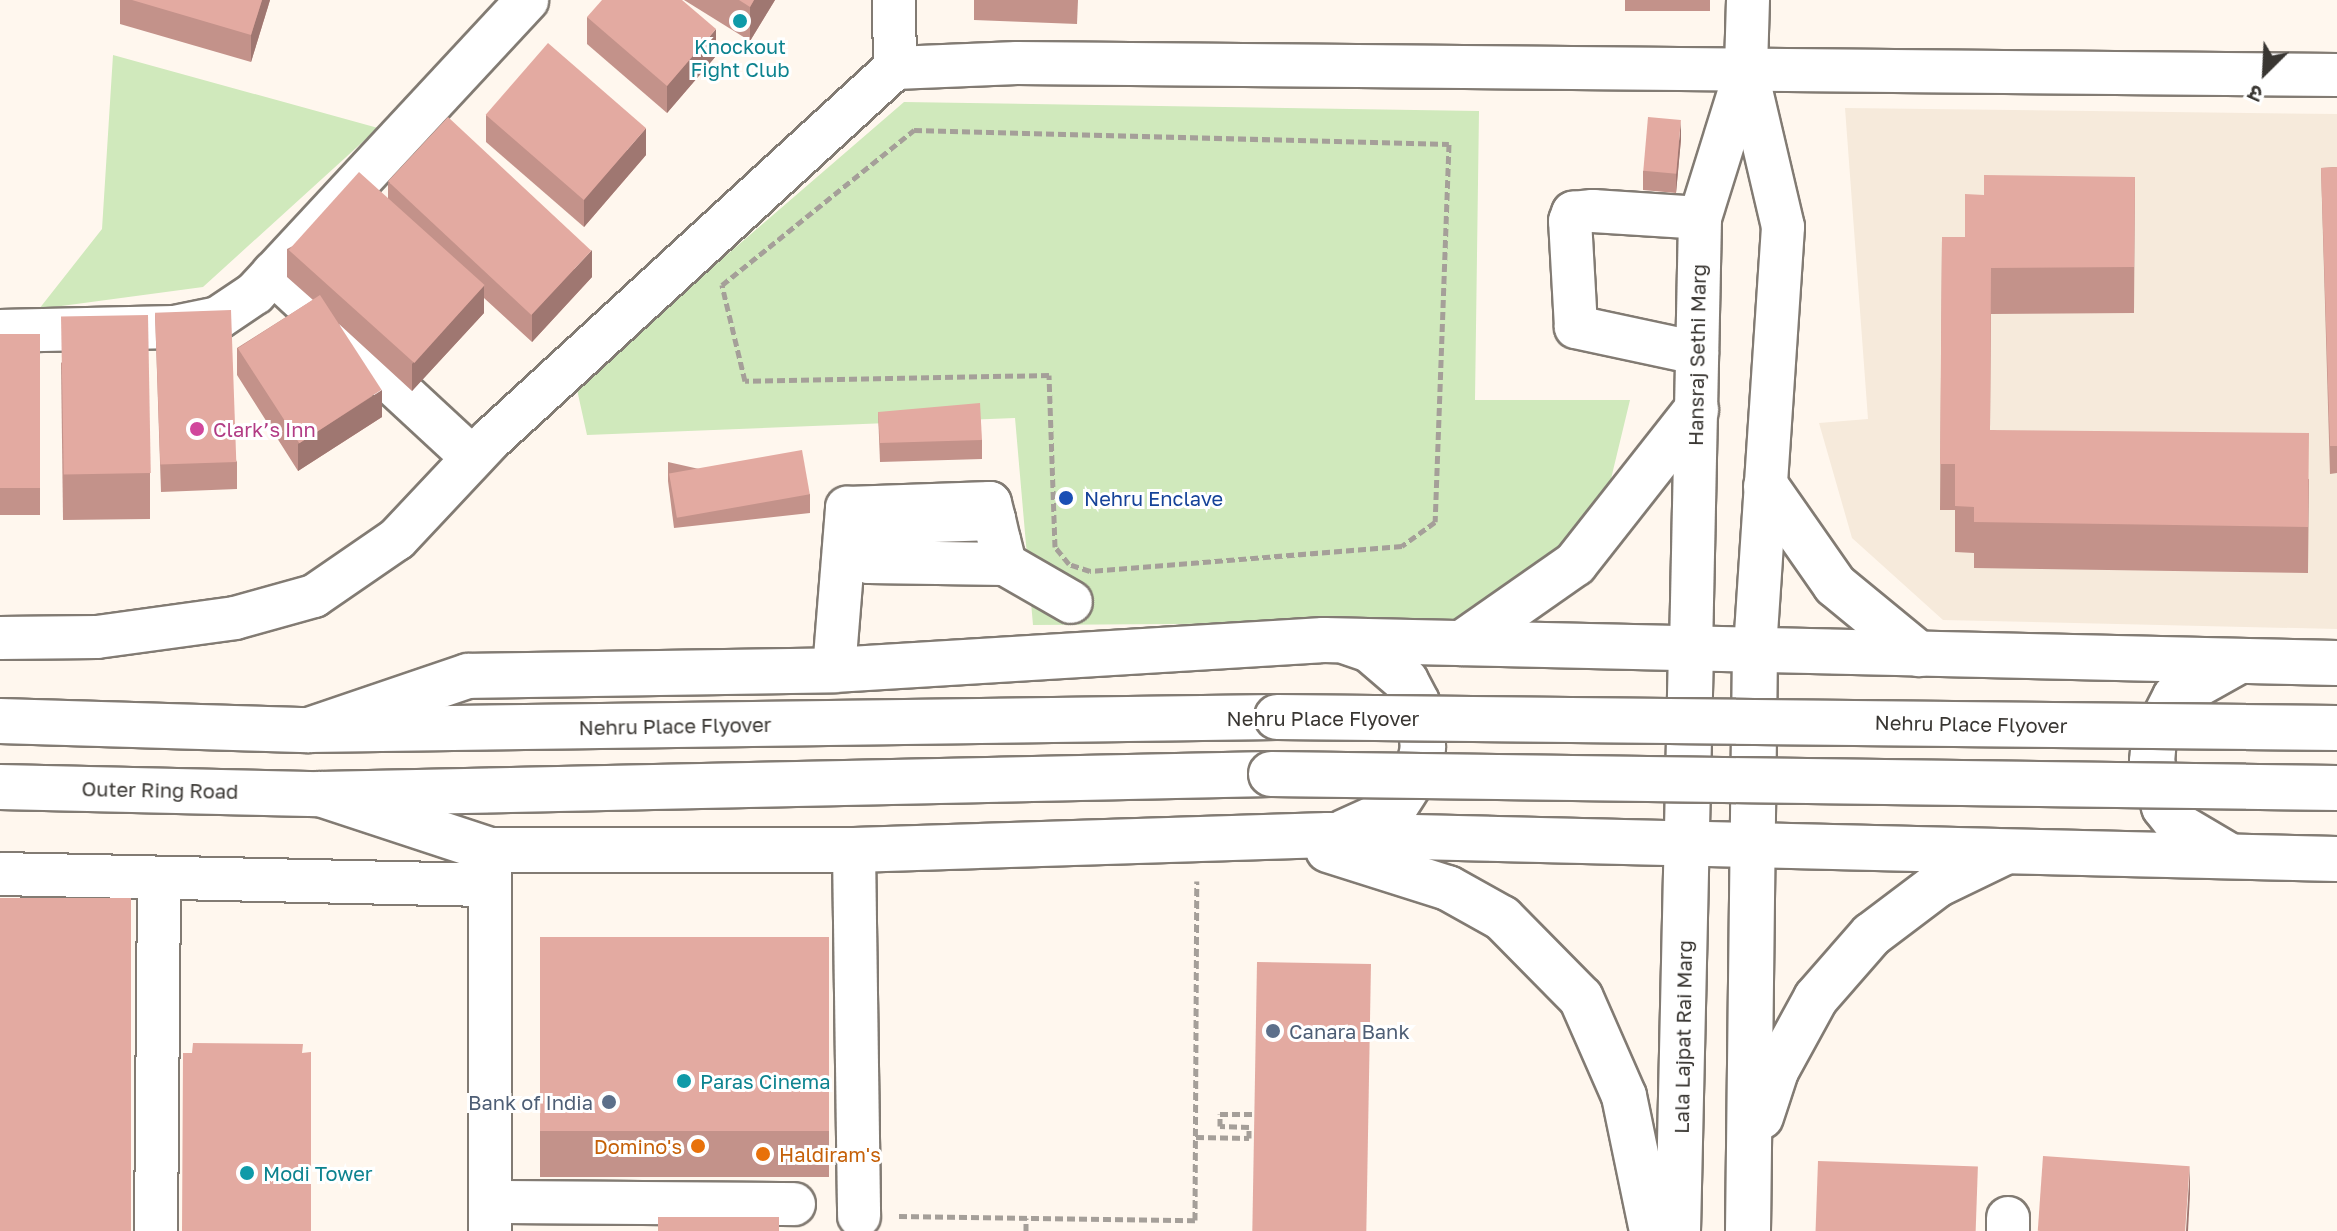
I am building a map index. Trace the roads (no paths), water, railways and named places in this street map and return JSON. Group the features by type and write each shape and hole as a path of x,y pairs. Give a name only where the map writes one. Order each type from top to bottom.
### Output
{"main road":[{"path":"1462,643 1575,564 1696,410"},
{"path":"1766,486 1835,585 1919,654"},
{"path":"1324,640 1348,642 1390,664 1411,691 1423,724 1418,771 1393,810 1328,835"},
{"path":"0,721 309,730 468,676 834,670 1324,640 2259,663"},
{"name":"Lala Lajpat Rai Marg","path":"1678,1231 1691,649"},
{"path":"1748,1231 1755,650"},
{"path":"2241,858 2179,826 2156,785 2153,750 2162,716 2192,681 2236,663 2337,663"},
{"name":"Nehru Place Flyover","path":"309,730 1277,717 2337,728"},
{"path":"320,794 1271,774 2337,788"},
{"name":"Outer Ring Road","path":"0,787 320,794"},
{"path":"320,794 490,868 1198,836 1328,835 2337,859"},
{"path":"1281,837 1448,888 1502,918 1581,998 1624,1096 1652,1231"},
{"path":"1750,1150 1776,1071 1816,998 1871,935 1915,902 2012,849"}],"street":[{"path":"0,331 174,327 218,318 273,273 527,0"},
{"path":"894,0 895,68"},
{"name":"Hansraj Sethi Marg","path":"1748,0 1746,69 1783,227 1755,650"},
{"path":"0,638 113,635 235,618 314,596 397,539 473,458 895,68 1746,69 2337,75"},
{"name":"Hansraj Sethi Marg","path":"1691,649 1700,218 1746,69"},
{"path":"1697,353 1576,327 1570,221 1573,213 1593,211 1700,218"},
{"path":"273,273 473,458"},
{"path":"834,670 847,508 990,503 999,541 1071,602"},
{"path":"872,541 999,541"},
{"path":"854,850 859,1216"},
{"path":"0,874 159,883 490,868 490,1216 794,1204"},
{"path":"156,1231 159,883"}],"place":[{"name":"Knockout Fight Club","path":"740,21"},
{"name":"Clark’s Inn","path":"197,429"},
{"name":"Nehru Enclave","path":"1066,498"},
{"name":"Canara Bank","path":"1273,1031"},
{"name":"Paras Cinema","path":"684,1081"},
{"name":"Bank of India","path":"609,1102"},
{"name":"Domino's","path":"698,1146"},
{"name":"Haldiram's","path":"763,1154"},
{"name":"Modi Tower","path":"247,1173"}]}
